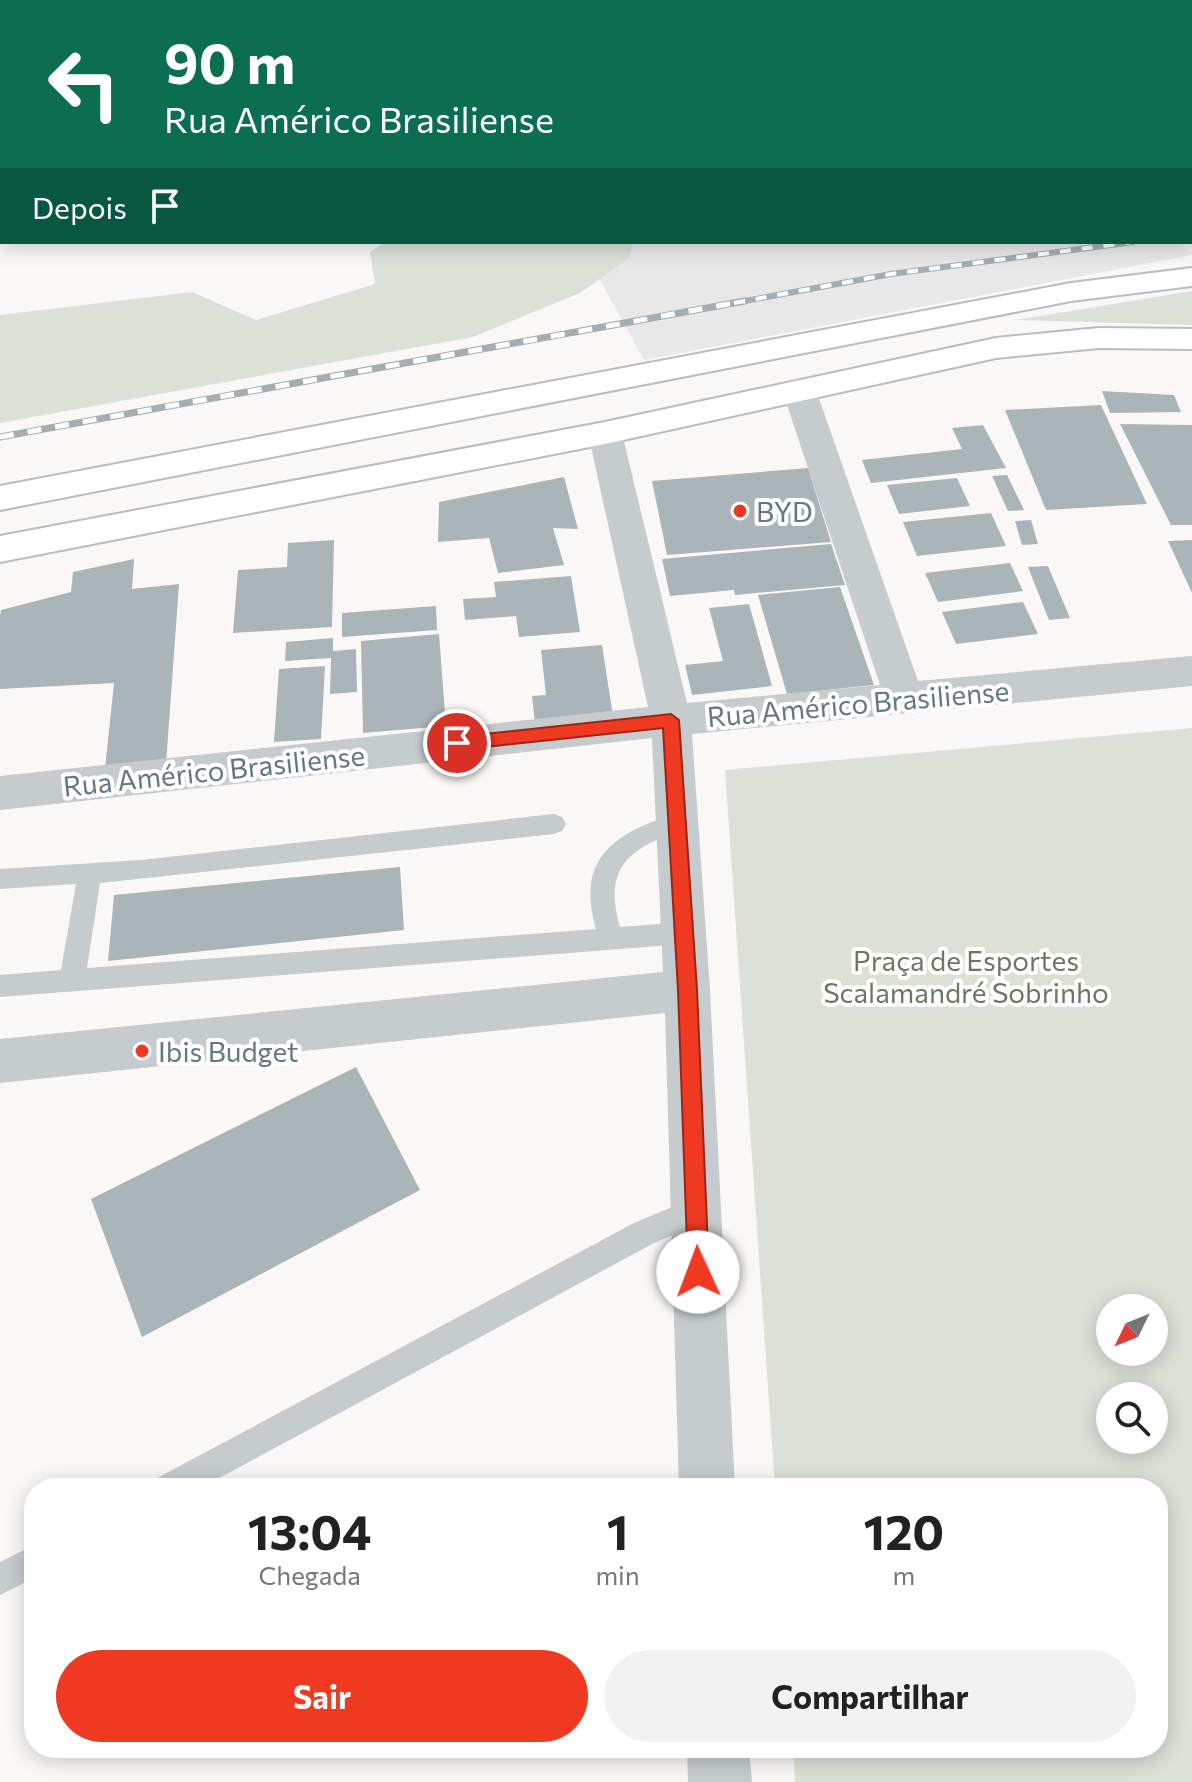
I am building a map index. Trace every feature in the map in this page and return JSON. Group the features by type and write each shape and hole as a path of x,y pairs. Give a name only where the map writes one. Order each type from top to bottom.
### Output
{"main road":[{"path":"0,498 1071,292 1192,277"},
{"path":"0,549 605,433 996,348 1099,338 1192,339"}],"street":[{"path":"799,390 905,700"},
{"path":"605,433 671,720 687,990 707,1478"},
{"name":"Rua Américo Brasiliense","path":"0,793 671,720 1192,671"},
{"path":"0,1061 687,990"},
{"path":"719,1758 720,1782"}],"lane":[{"path":"611,939 601,895 605,873 623,845 648,831 677,822"},
{"path":"0,879 90,873 554,824"},
{"path":"72,981 90,873"},
{"path":"0,986 684,933"},
{"path":"189,1478 644,1233 696,1211"},
{"path":"0,1579 24,1566"}],"shaded area":[{"path":"580,244 1192,244 1192,255 644,360"}],"green space":[{"path":"382,244 633,244 628,259 580,293 473,337 0,423 0,315 192,292 256,320 375,284 370,252"},
{"path":"1192,291 1192,325 1016,320"},
{"name":"Praça de Esportes Scalamandré Sobrinho","path":"1192,728 1192,1782 795,1782 794,1758 1168,1758 1168,1478 774,1478 725,770"}],"building":[{"path":"1102,391 1174,395 1181,412 1110,413"},
{"path":"1101,405 1147,504 1046,510 1005,410"},
{"path":"1120,424 1192,425 1192,525 1171,525"},
{"path":"983,425 1006,468 871,483 862,460 962,449 952,428"},
{"name":"BYD","path":"808,468 831,542 667,555 652,481"},
{"path":"1007,475 1024,510 1008,511 992,476"},
{"path":"564,477 578,529 553,528 564,565 498,573 489,538 438,542 439,502"},
{"path":"957,478 970,506 899,514 887,485"},
{"path":"991,513 1006,546 917,556 903,522"},
{"path":"1031,520 1038,544 1022,545 1015,521"},
{"path":"334,540 332,627 233,633 238,570 287,567 288,543"},
{"path":"1192,540 1192,593 1168,541"},
{"path":"831,544 845,585 735,595 734,590 670,596 662,559"},
{"path":"134,559 132,589 179,584 166,764 105,769 114,683 0,689 0,616 1,610 71,592 73,572"},
{"path":"1010,563 1023,591 938,602 925,573"},
{"path":"1048,566 1070,618 1049,620 1028,567"},
{"path":"571,576 580,632 519,637 516,616 465,620 463,599 496,597 494,582"},
{"path":"840,587 874,685 787,694 758,595"},
{"path":"1023,602 1038,634 956,644 942,612"},
{"path":"749,604 772,686 692,695 685,665 723,661 709,608"},
{"path":"436,606 437,630 342,637 342,613"},
{"path":"439,634 446,726 363,733 361,641"},
{"path":"333,638 333,651 356,649 357,692 330,694 331,658 285,661 286,642"},
{"path":"602,645 613,716 535,722 532,696 546,695 541,650"},
{"path":"325,666 321,739 274,742 279,669"},
{"path":"400,867 404,930 108,961 114,895"},
{"path":"356,1067 420,1190 142,1337 91,1199"}],"railway":[{"path":"734,303 891,274 1118,244"},
{"path":"0,437 745,301"}],"place":[{"name":"BYD","path":"740,511"},
{"name":"Ibis Budget","path":"142,1051"}],"route":[{"path":"457,743 671,720 687,990 698,1272"}]}
